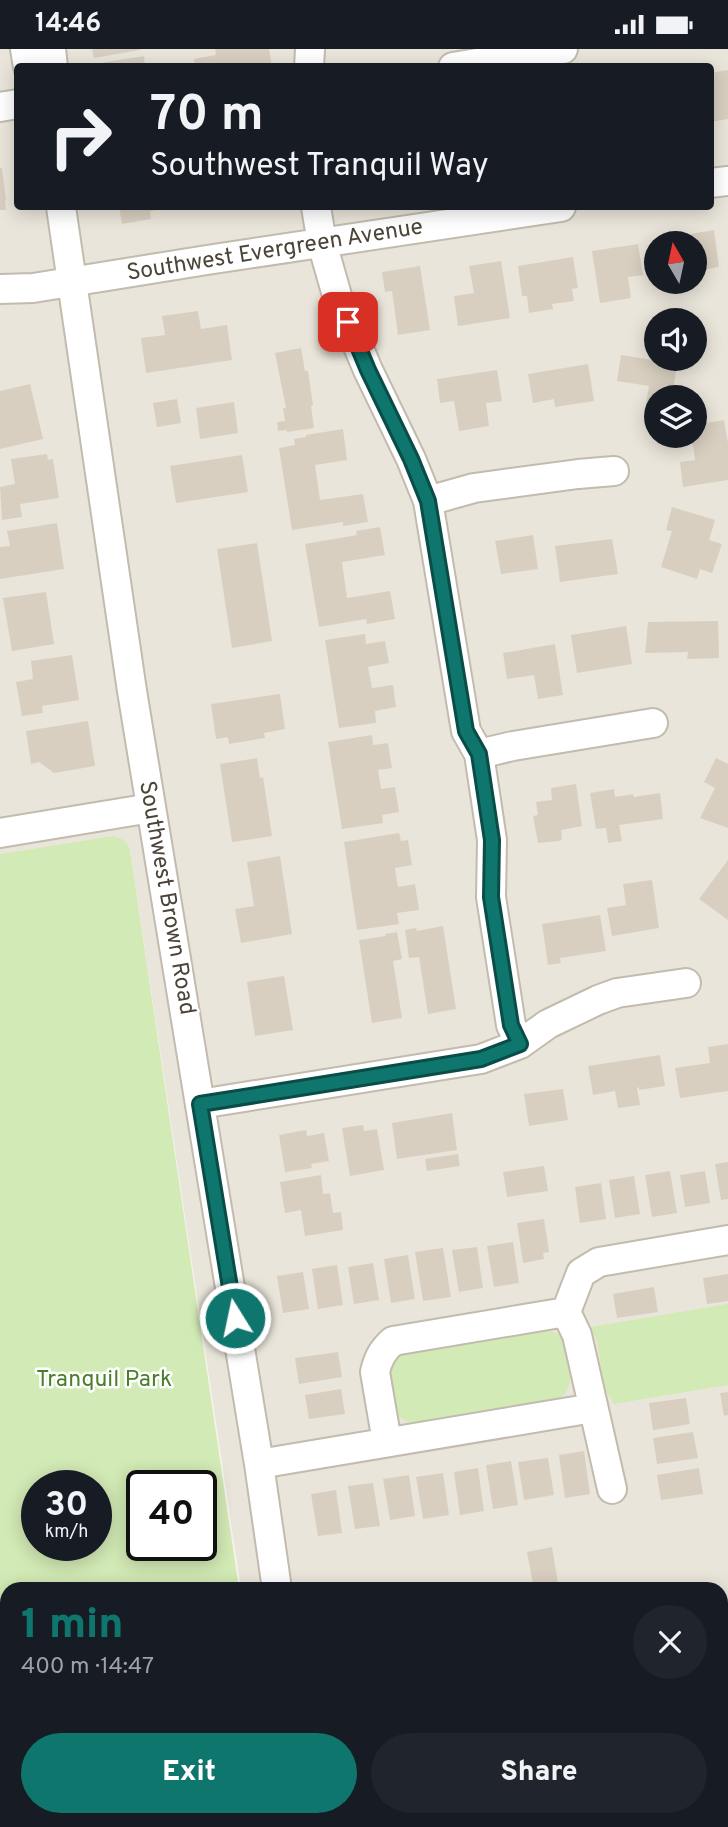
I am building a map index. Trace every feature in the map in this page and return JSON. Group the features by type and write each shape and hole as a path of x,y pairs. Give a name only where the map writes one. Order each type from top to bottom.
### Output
{"street":[{"path":"477,63 563,49"},
{"name":"Southwest Brown Road","path":"61,210 132,691 259,1464 275,1582"},
{"path":"316,210 322,243 338,299 428,501 466,731 479,754 492,840 491,897 511,1025 520,1044"},
{"name":"Southwest Evergreen Avenue","path":"0,289 33,289 541,210"},
{"path":"428,501 474,488 614,471"},
{"path":"479,754 513,745 653,723"},
{"path":"0,833 151,808"},
{"path":"200,1104 481,1059 520,1044 548,1024 598,1000 617,993 686,983"},
{"path":"612,1489 577,1335 566,1312 581,1273 598,1262 728,1240"},
{"path":"387,1442 375,1372 383,1350 393,1341 566,1312"},
{"path":"259,1464 593,1408"}],"shaded area":[{"path":"0,49 728,49 728,1582 240,1582 130,850 112,836 0,854"}],"green space":[{"name":"Tranquil Park","path":"112,836 123,840 130,850 238,1582 0,1582 0,854"},
{"path":"728,1304 728,1385 614,1404 603,1385 598,1345 591,1327"},
{"path":"542,1331 561,1336 569,1368 567,1391 553,1402 419,1424 405,1420 395,1410 390,1372 396,1359 402,1354"}],"building":[{"path":"92,49 140,49 140,50 94,58"},
{"path":"215,49 269,49 271,63 194,63 194,59 216,55"},
{"path":"144,56 145,63 100,63"},
{"path":"728,70 728,119 714,121 714,72"},
{"path":"2,168 6,210 0,210"},
{"path":"120,210 156,210 150,211 151,219 122,224"},
{"path":"714,230 719,267 707,269 707,231"},
{"path":"638,244 643,275 628,277 631,298 600,303 592,251"},
{"path":"573,257 578,288 572,289 574,301 552,304 553,309 529,313 527,296 522,296 518,266"},
{"path":"501,261 510,318 458,326 454,296 474,293 469,266"},
{"path":"420,266 430,330 398,335 392,291 385,292 382,272"},
{"path":"198,311 201,329 227,325 232,360 146,373 141,338 165,335 162,316"},
{"path":"301,348 305,371 308,371 314,428 278,431 277,422 285,421 283,408 286,408 275,353"},
{"path":"621,355 644,359 644,371 676,371 674,385 644,385 617,381"},
{"path":"588,364 594,401 555,407 554,399 533,403 528,374"},
{"path":"497,370 502,401 486,403 489,426 459,431 454,401 440,403 437,379"},
{"path":"30,384 43,439 0,449 0,391"},
{"path":"177,399 181,423 157,427 153,403"},
{"path":"234,402 238,433 200,439 196,408"},
{"path":"724,420 728,443 728,480 683,487 680,462 695,460 694,448 707,448 707,423"},
{"path":"343,429 347,460 315,465 320,500 363,494 368,522 343,526 343,522 292,530 279,448 295,445 294,439 306,435"},
{"path":"47,454 48,460 53,459 59,498 20,504 22,517 2,520 0,487 15,484 11,459"},
{"path":"242,455 248,492 176,503 170,466"},
{"path":"672,507 715,520 709,540 722,544 712,573 700,569 697,579 661,567 672,531 666,530"},
{"path":"57,523 64,569 0,579 0,547 10,546 7,531"},
{"path":"380,527 385,555 342,562 347,598 390,591 395,619 367,624 366,619 319,627 305,544 357,535 356,531"},
{"path":"533,535 538,569 501,574 495,541"},
{"path":"612,539 618,574 560,582 555,546"},
{"path":"257,543 272,641 232,648 217,549"},
{"path":"46,592 54,644 12,651 3,598"},
{"path":"718,621 719,658 687,659 688,652 645,653 648,622"},
{"path":"626,626 632,664 577,673 571,635"},
{"path":"365,634 366,644 385,641 389,663 368,667 372,688 393,685 396,707 375,711 376,723 339,728 325,640"},
{"path":"555,644 563,695 538,699 534,675 507,679 503,653"},
{"path":"72,655 79,700 42,706 43,713 22,716 16,682 33,679 31,661"},
{"path":"280,694 285,729 264,733 265,738 229,744 228,737 216,739 211,704"},
{"path":"88,721 95,766 54,773 39,762 31,764 26,731"},
{"path":"372,735 373,745 388,743 392,768 378,770 381,789 395,787 399,812 382,815 383,823 342,829 328,742"},
{"path":"257,758 260,778 263,777 272,836 232,842 220,764"},
{"path":"716,758 728,764 728,828 700,818 715,788 704,782"},
{"path":"576,784 582,826 561,830 562,839 559,841 538,843 533,816 538,815 536,802 552,800 551,788"},
{"path":"614,789 615,797 660,793 663,819 619,825 622,841 608,843 606,828 596,829 590,793"},
{"path":"399,833 401,841 408,840 412,865 395,868 398,887 415,884 419,910 397,913 399,924 357,930 344,842"},
{"path":"280,856 292,934 241,943 235,909 254,906 247,862"},
{"path":"728,860 728,920 699,899"},
{"path":"652,880 659,928 612,936 607,908 626,905 623,884"},
{"path":"600,915 606,951 560,958 561,963 548,965 542,924"},
{"path":"443,926 456,1009 428,1014 419,957 409,958 405,930 416,928 417,931"},
{"path":"397,932 402,959 393,961 402,1018 372,1023 359,940"},
{"path":"284,976 293,1030 255,1036 247,982"},
{"path":"728,1044 728,1091 680,1098 675,1068 710,1063 708,1047"},
{"path":"660,1055 665,1086 639,1090 639,1087 637,1088 640,1105 618,1108 615,1091 593,1095 588,1066"},
{"path":"563,1089 568,1120 529,1126 524,1094"},
{"path":"452,1113 457,1150 397,1159 392,1123"},
{"path":"363,1125 364,1131 377,1129 384,1170 350,1176 342,1128"},
{"path":"306,1130 307,1136 324,1133 329,1161 311,1164 312,1168 285,1172 279,1135"},
{"path":"458,1154 460,1166 427,1171 425,1159"},
{"path":"728,1162 728,1199 721,1200 715,1164"},
{"path":"544,1166 548,1191 507,1197 503,1172"},
{"path":"670,1171 677,1213 652,1217 645,1175"},
{"path":"705,1171 710,1203 685,1207 680,1175"},
{"path":"321,1175 323,1194 330,1193 333,1213 341,1212 343,1230 305,1236 301,1210 285,1213 280,1182"},
{"path":"634,1176 640,1214 615,1218 609,1180"},
{"path":"601,1183 606,1219 580,1223 575,1187"},
{"path":"544,1219 549,1252 543,1253 544,1259 523,1263 517,1223"},
{"path":"513,1242 519,1283 494,1287 487,1246"},
{"path":"477,1247 483,1288 459,1292 452,1250"},
{"path":"443,1248 451,1297 423,1301 415,1252"},
{"path":"408,1255 415,1299 391,1303 384,1259"},
{"path":"373,1263 379,1300 354,1304 348,1267"},
{"path":"337,1265 343,1305 318,1309 312,1269"},
{"path":"303,1272 309,1309 283,1313 277,1276"},
{"path":"728,1274 728,1301 707,1304 703,1278"},
{"path":"654,1287 658,1312 617,1318 613,1294"},
{"path":"338,1352 342,1377 299,1384 295,1358"},
{"path":"341,1389 345,1414 309,1419 305,1395"},
{"path":"728,1392 728,1415 724,1416 720,1393"},
{"path":"686,1398 690,1424 653,1430 649,1403"},
{"path":"693,1432 698,1458 657,1464 653,1438"},
{"path":"584,1451 590,1494 565,1498 559,1455"},
{"path":"548,1458 554,1495 524,1500 518,1462"},
{"path":"511,1461 518,1505 493,1509 486,1465"},
{"path":"478,1468 484,1511 460,1515 454,1472"},
{"path":"699,1468 703,1494 661,1500 657,1475"},
{"path":"443,1473 449,1515 423,1519 416,1477"},
{"path":"409,1475 415,1516 390,1520 383,1479"},
{"path":"373,1483 380,1526 355,1529 348,1486"},
{"path":"336,1490 342,1533 318,1536 311,1494"},
{"path":"552,1547 558,1582 533,1582 527,1552"}],"route":[{"path":"235,1318 200,1104 481,1059 520,1044 511,1025 491,897 492,840 479,754 466,731 428,501 348,322"}]}
